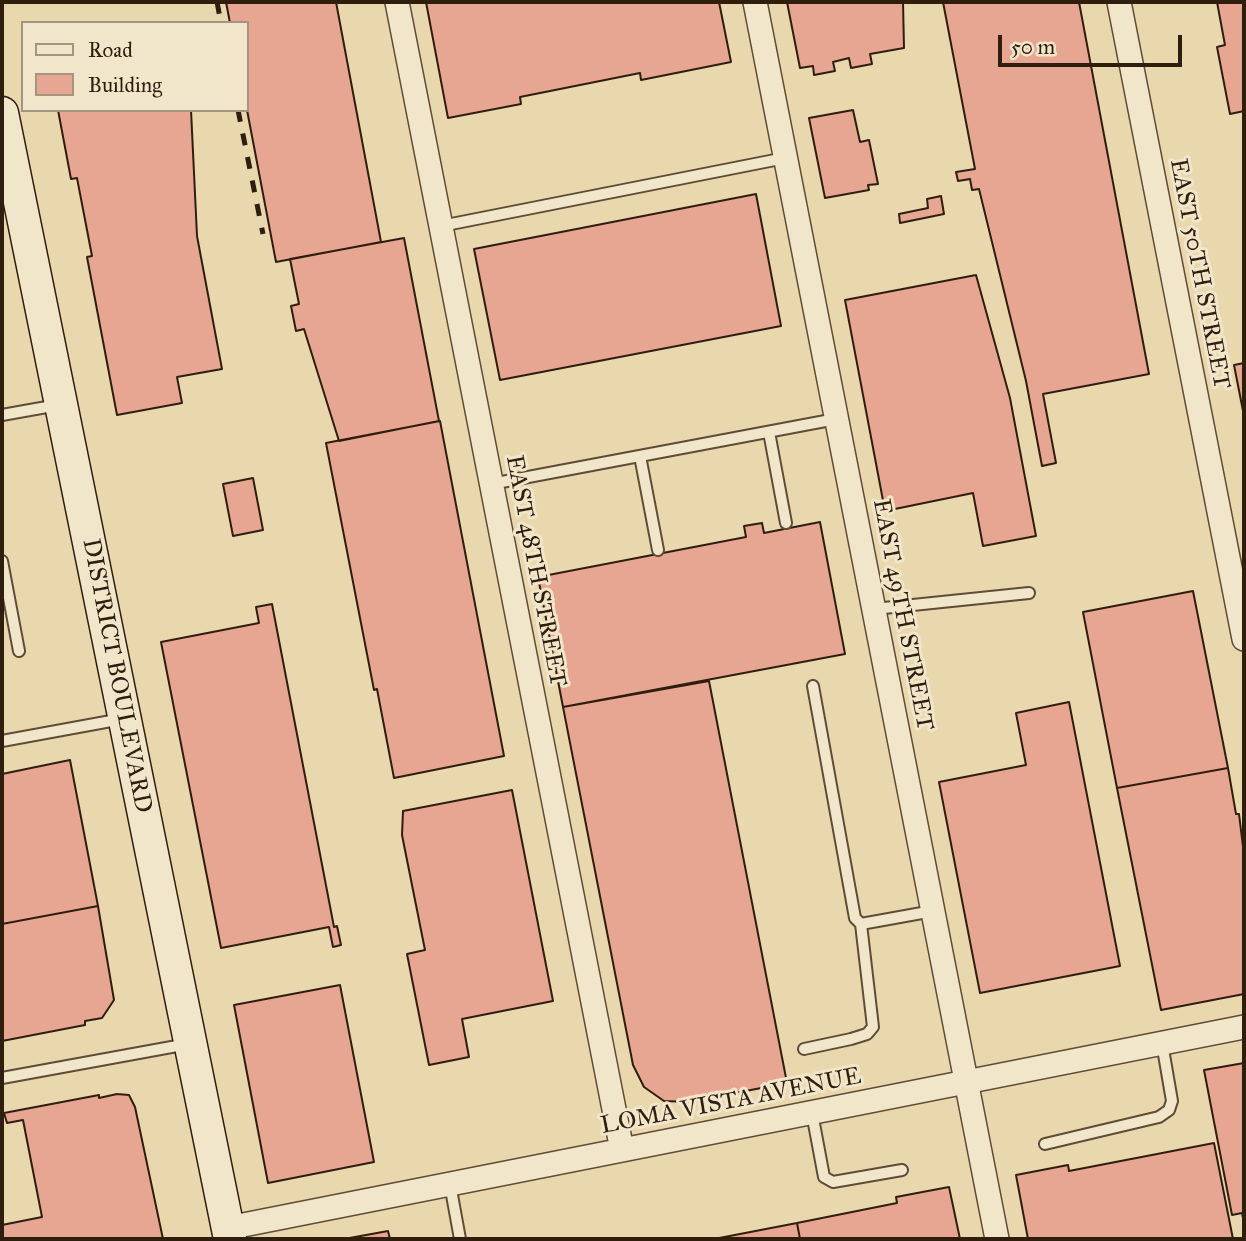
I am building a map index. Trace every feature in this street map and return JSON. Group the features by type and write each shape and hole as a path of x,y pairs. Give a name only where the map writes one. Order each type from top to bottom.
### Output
{"main road":[{"name":"DISTRICT BOULEVARD","path":"2,113 7,165 61,405 229,1233"}],"street":[{"name":"EAST 48TH STREET","path":"397,2 622,1150"},
{"name":"EAST 49TH STREET","path":"755,2 997,1239"},
{"name":"EAST 50TH STREET","path":"1119,2 1244,639"},
{"name":"LOMA VISTA AVENUE","path":"229,1233 450,1184 1244,1027"}],"lane":[{"path":"441,226 785,158"},
{"path":"2,415 61,405"},
{"path":"491,484 836,419"},
{"path":"769,432 786,523"},
{"path":"640,456 658,550"},
{"path":"2,561 19,651"},
{"path":"874,609 1029,593"},
{"path":"804,1049 867,1034 873,1027 861,924 855,918 813,686"},
{"path":"2,741 125,719"},
{"path":"861,924 933,911"},
{"path":"1045,1144 1159,1118 1170,1110 1172,1101 1162,1043"},
{"path":"2,1078 190,1044"},
{"path":"812,1112 824,1177 833,1182 902,1170"},
{"path":"450,1184 460,1239"}],"building":[{"path":"226,2 336,2 381,242 276,262 247,112 248,21 230,21"},
{"path":"426,2 719,2 731,62 641,80 640,73 520,97 521,104 448,118"},
{"path":"787,2 903,2 904,48 870,54 872,64 851,68 849,58 833,62 835,71 814,75 813,66 800,68"},
{"path":"943,2 1079,2 1149,374 1043,394 1056,463 1042,466 1026,381 979,189 972,190 970,179 958,181 956,172 975,169"},
{"path":"1217,2 1244,2 1244,111 1230,114 1217,47 1225,45"},
{"path":"853,110 860,142 869,140 878,184 868,185 869,190 825,198 809,118"},
{"path":"58,112 191,112 197,236 222,369 177,377 182,403 117,415 87,257 92,256 77,178 71,179"},
{"path":"756,194 781,326 500,380 474,249"},
{"path":"941,196 944,214 900,223 899,214 928,208 927,199"},
{"path":"404,238 439,421 339,441 304,329 296,331 291,306 299,304 290,259"},
{"path":"976,275 1010,398 1036,536 983,546 973,493 885,511 845,300"},
{"path":"1244,363 1244,416 1234,365"},
{"path":"440,421 504,756 394,778 326,443"},
{"path":"253,478 263,530 233,536 223,484"},
{"path":"820,522 845,654 563,707 538,577 746,537 744,526 762,523 764,533"},
{"path":"1193,591 1228,768 1117,788 1083,612"},
{"path":"272,604 334,927 337,926 341,945 333,947 329,927 221,948 161,642 259,623 256,607"},
{"path":"709,681 787,1083 689,1102 664,1101 644,1087 633,1065 563,707"},
{"path":"1069,702 1120,966 980,993 939,782 1026,765 1016,713"},
{"path":"70,760 98,906 2,924 2,774"},
{"path":"1228,768 1236,814 1239,814 1244,855 1244,994 1161,1010 1117,788"},
{"path":"512,790 553,1001 462,1019 469,1057 429,1065 407,954 425,950 402,835 403,811"},
{"path":"98,906 114,1000 102,1018 85,1021 85,1025 2,1041 2,924"},
{"path":"340,985 374,1162 268,1183 234,1005"},
{"path":"1244,1063 1244,1223 1242,1213 1232,1215 1204,1070"},
{"path":"117,1094 129,1095 135,1107 163,1239 2,1239 2,1225 42,1217 23,1120 7,1123 4,1113"},
{"path":"1214,1143 1233,1239 1028,1239 1016,1175 1068,1165 1069,1171"},
{"path":"949,1187 960,1239 800,1239 797,1223 897,1203 896,1197"},
{"path":"797,1223 800,1239 714,1239"},
{"path":"388,1231 390,1239 344,1239"}],"railway":[{"path":"217,2 221,21"},
{"path":"238,112 263,234"}]}
